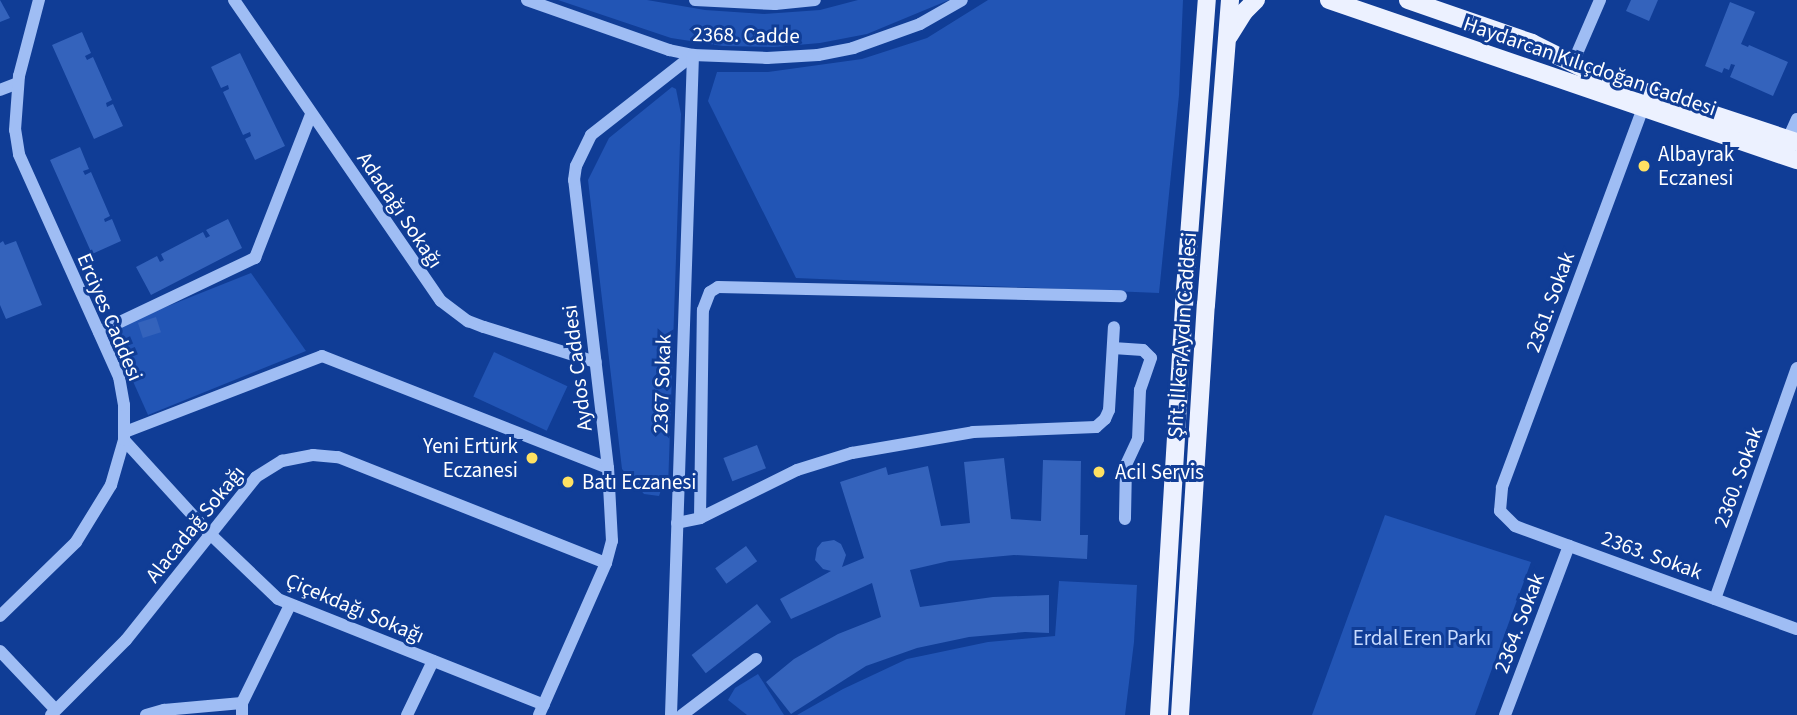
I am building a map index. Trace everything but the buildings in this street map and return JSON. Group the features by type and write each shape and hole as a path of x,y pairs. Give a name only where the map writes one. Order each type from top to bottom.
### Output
{"main road":[{"path":"1199,0 1202,42"},
{"name":"Şht. İlker Aydın Caddesi","path":"1159,715 1202,42 1207,0"},
{"name":"Şht. İlker Aydın Caddesi","path":"1180,715 1230,0"},
{"path":"1225,45 1234,27 1256,0"},
{"name":"Haydarcan Kılıçdoğan Caddesi","path":"1329,0 1363,6 1643,108 1797,160"},
{"name":"Haydarcan Kılıçdoğan Caddesi","path":"1408,0 1532,43 1600,77 1793,140"},
{"path":"1171,517 1193,519"}],"street":[{"name":"Erciyes Caddesi","path":"0,616 76,542 111,485 118,468 124,436 123,390 19,154 15,130 18,83 39,0"},
{"name":"Adadağı Sokağı","path":"234,0 441,301 452,311 484,327 596,362"},
{"name":"2368. Cadde","path":"527,0 639,41 693,55 781,57 853,48 920,24 962,0"},
{"name":"2368. Cadde","path":"695,0 775,4 815,0"},
{"path":"1573,65 1600,0"},
{"name":"Aydos Caddesi","path":"542,710 606,563 612,541 608,468 574,180 580,153 591,135 693,55"},
{"name":"2367 Sokak","path":"671,715 693,55"},
{"path":"0,90 18,83"},
{"name":"2361. Sokak","path":"1500,510 1502,488 1643,108"},
{"path":"99,332 255,258 312,114"},
{"path":"1793,140 1797,119"},
{"path":"700,518 703,310 710,292 718,287 1121,296"},
{"path":"677,523 700,518 797,470 852,453 973,432 1096,427 1105,419 1109,410 1114,327"},
{"path":"1113,348 1143,350 1151,358 1140,390 1138,439 1126,465 1125,519"},
{"path":"124,436 322,356 608,468"},
{"name":"2360. Sokak","path":"1715,599 1797,368"},
{"name":"Çiçekdağı Sokağı","path":"124,436 209,534 268,591 290,605 433,661 542,710"},
{"name":"Alacadağ Sokağı","path":"53,712 126,640 257,477 269,468 297,457 338,457 606,563"},
{"name":"2363. Sokak","path":"1500,510 1514,526 1797,629"},
{"name":"2364. Sokak","path":"1505,715 1569,546"},
{"path":"146,715 164,710 242,709 290,605"},
{"path":"0,651 53,712"},
{"path":"682,715 756,659"},
{"path":"407,715 433,661"}],"green space":[{"path":"558,0 647,0 705,10 764,14 820,10 858,0 949,0 867,34 820,43 774,47 723,46 671,38"},
{"path":"988,0 1183,0 1179,95 1159,293 796,278 708,101 717,72 768,72 862,59 927,38"},
{"path":"672,87 676,89 681,114 668,488 662,487 659,496 644,494 622,469 588,180 609,138"},
{"path":"251,273 306,351 148,415 111,332 133,320"},
{"path":"494,352 567,386 547,431 473,396"},
{"name":"Erdal Eren Parkı","path":"1385,515 1531,562 1475,715 1312,715"},
{"path":"1059,581 1137,585 1134,642 1125,715 797,715 843,689 907,659 988,642 1055,636"},
{"path":"758,674 784,715 747,715 728,700 735,688"}],"place":[{"name":"Albayrak Eczanesi","path":"1644,166"},
{"name":"Yeni Ertürk Eczanesi","path":"532,458"},
{"name":"Acil Servis","path":"1099,472"},
{"name":"Batı Eczanesi","path":"568,482"}]}
